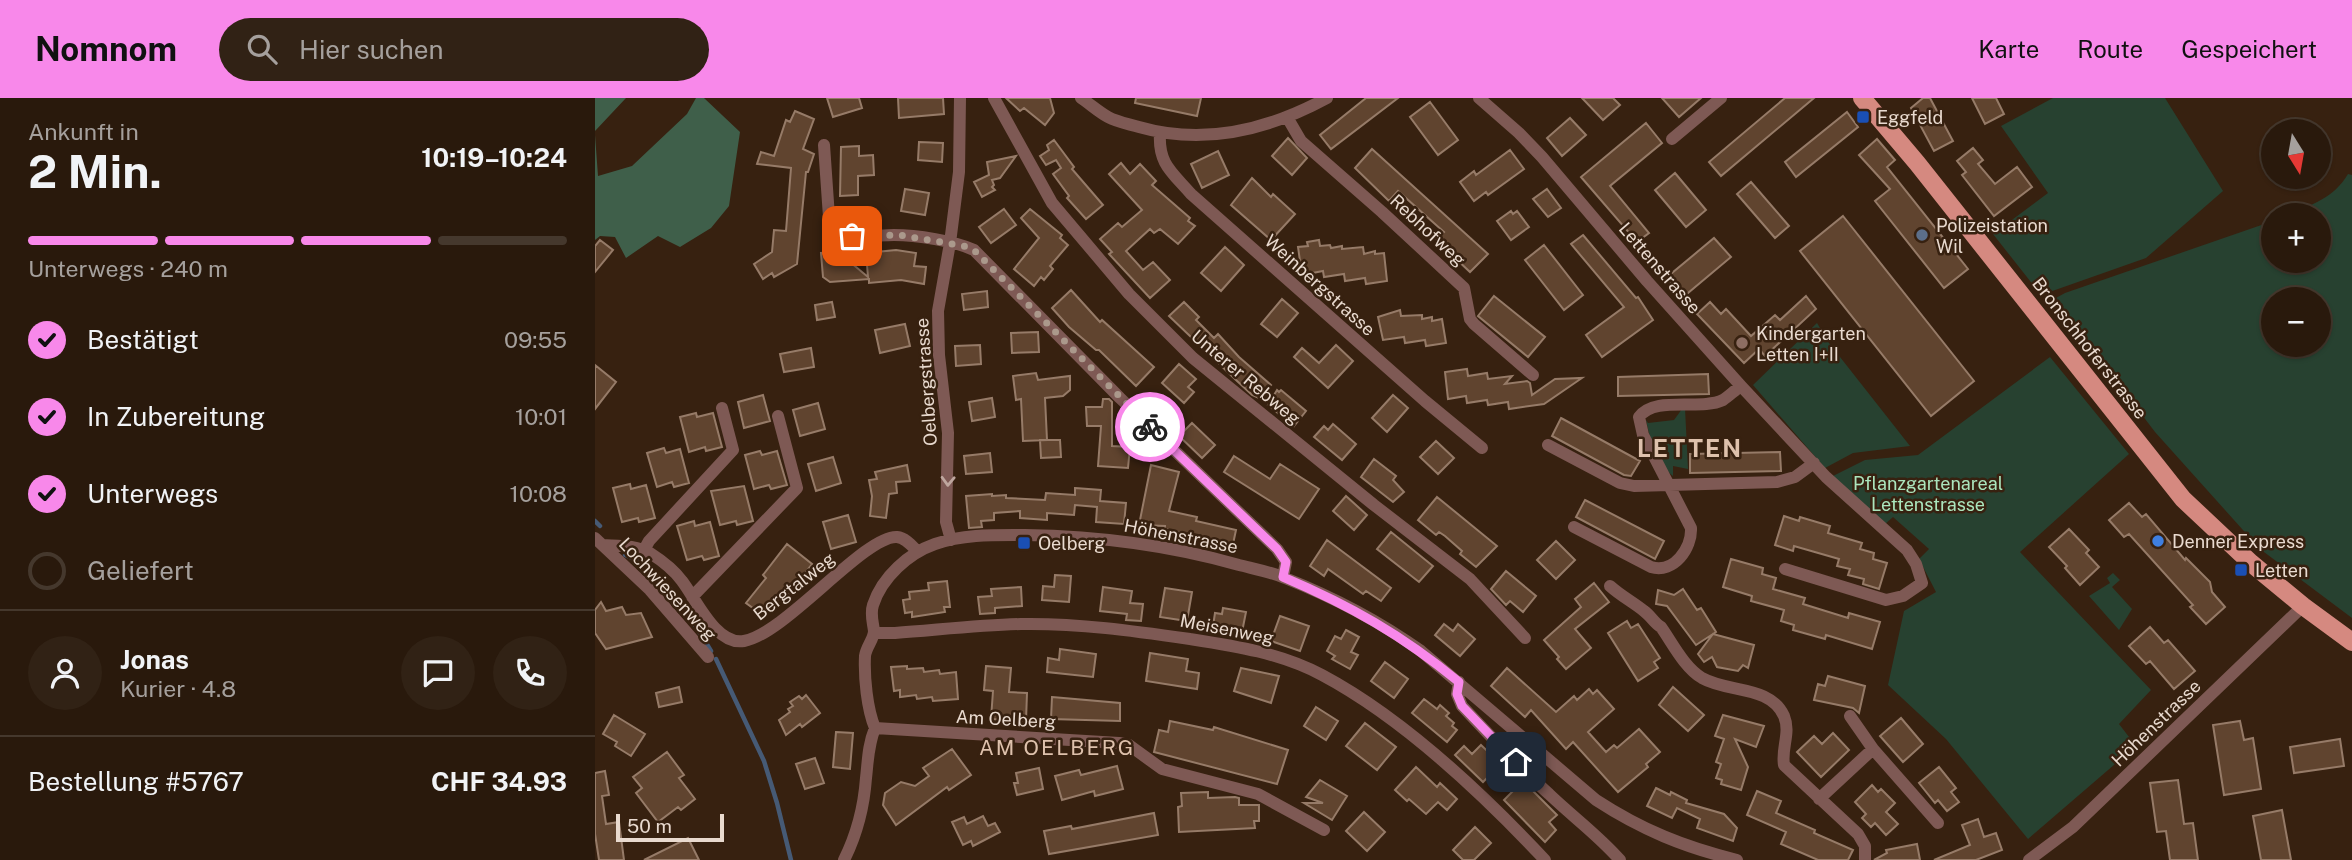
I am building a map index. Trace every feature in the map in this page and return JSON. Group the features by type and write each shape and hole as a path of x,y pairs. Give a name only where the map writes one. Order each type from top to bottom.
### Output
{"main road":[{"name":"Bronschhoferstrasse","path":"1862,98 1917,163 2183,499 2243,556 2352,642"}],"street":[{"name":"Oelbergstrasse","path":"950,540 946,522 948,433 939,355 938,311 959,172 960,98"},
{"name":"Unterer Rebweg","path":"994,98 1052,203 1147,312 1193,358 1470,579 1525,638"},
{"path":"1081,98 1109,118 1160,133 1188,136 1222,135 1287,117 1319,100"},
{"name":"Lettenstrasse","path":"1479,98 1542,156 1647,281 1741,386 1814,463 1907,550 1916,564 1922,583 1903,596 1886,600 1785,569"},
{"path":"1672,139 1721,98"},
{"name":"Rebhofweg","path":"1287,117 1301,141 1464,288 1470,319 1474,324 1533,374"},
{"name":"Weinbergstrasse","path":"1160,133 1162,160 1191,194 1482,448"},
{"path":"824,145 829,222 836,231 852,236 899,235 950,243 974,250 1120,398 1277,549 1286,562 1283,577"},
{"path":"1574,527 1651,568 1669,566 1688,548 1691,528 1643,435 1639,422 1644,411 1653,406 1694,405 1722,400 1741,386"},
{"path":"644,550 649,541 733,450 722,408"},
{"path":"692,597 797,488 778,416"},
{"path":"1548,445 1620,483 1633,486 1777,482 1795,477 1814,463"},
{"name":"Höhenstrasse","path":"875,729 869,710 865,655 874,633 872,608 883,584 898,567 918,552 950,540 981,536 1043,535 1138,543 1215,558 1283,577 1350,608 1389,629 1420,651 1587,792 1625,819 1663,838 1737,860"},
{"name":"Bergtalweg","path":"599,542 644,550 673,571 716,630 730,639 745,641 772,627 865,553 889,538 899,537 918,552"},
{"name":"Lochwiesenweg","path":"599,542 650,590 708,657"},
{"path":"1611,586 1622,597 1645,611 1655,624 1661,627 1687,665 1704,679 1764,696 1772,701 1786,722 1784,765 1862,839 1865,860"},
{"name":"Höhenstrasse","path":"2029,860 2073,827 2303,606"},
{"name":"Meisenweg","path":"874,633 1023,624 1085,626 1242,647 1282,658 1321,674 1400,726 1478,794 1545,860"},
{"path":"1459,682 1457,694 1462,706 1533,780 1588,827 1620,860"},
{"path":"1850,716 1873,749 1938,823"},
{"path":"844,860 857,823 866,782 869,747 875,729"},
{"name":"Am Oelberg","path":"875,729 1129,745 1162,769 1258,794 1324,830"},
{"path":"1819,799 1873,749"}],"green space":[{"path":"595,98 626,98 595,131"},
{"path":"696,98 704,98 740,132 729,206 711,228 680,247 658,236 626,258 615,237 600,236 595,240 595,135 598,176 632,166 687,114"},
{"path":"2053,98 2165,98 2223,191 2146,258 2041,295 1993,234 2048,193 2001,126"},
{"path":"2348,174 2352,175 2352,618 2260,549 2155,432 2054,299 2261,225 2261,273 2331,273 2331,203 2315,203 2336,189"},
{"path":"1817,323 1829,343 1910,446 1853,453 1825,468 1753,385"},
{"name":"Pflanzgartenareal Lettenstrasse","path":"2050,357 2129,454 2020,552 2151,690 2119,724 2136,746 2028,839 1946,739 1888,685 1904,611 1936,592 1919,559 1929,549 1893,517 1884,525 1831,477 1865,460 1918,455"},
{"path":"1685,408 1688,469 1673,466 1673,476 1655,451 1646,420 1648,423 1674,420"},
{"path":"2113,573 2120,580 2112,587 2132,609 2119,630 2089,596 2110,583 2107,578"}],"building":[{"path":"827,98 859,98 862,108 833,117"},
{"path":"898,98 943,98 944,114 899,118"},
{"path":"1006,98 1050,98 1054,113 1045,125 1024,108 1020,111"},
{"path":"1136,98 1201,98 1197,116 1135,103"},
{"path":"1366,98 1398,98 1331,149 1320,135"},
{"path":"1582,98 1613,98 1620,105 1603,120"},
{"path":"1662,98 1701,98 1679,117"},
{"path":"1785,98 1814,98 1721,176 1709,162"},
{"path":"1923,98 1930,98 1953,141 1934,151 1911,108"},
{"path":"1972,98 1996,98 2004,114 1985,124"},
{"path":"1430,102 1458,140 1438,155 1410,117"},
{"path":"795,111 814,119 803,149 814,154 806,172 797,264 774,277 772,273 763,279 754,264 772,252 774,230 786,231 791,168 757,164 761,152 774,156 786,120 790,122"},
{"path":"1847,112 1858,127 1796,177 1785,162"},
{"path":"1570,118 1586,135 1562,156 1547,138"},
{"path":"1646,123 1662,143 1610,186 1649,233 1637,242 1581,177"},
{"path":"1288,138 1307,158 1292,175 1272,156"},
{"name":"Polizeistation Wil","path":"1877,139 1895,160 1887,167 1968,269 1944,288 1875,201 1890,189 1859,155"},
{"path":"1054,140 1074,167 1072,169 1103,205 1086,219 1067,198 1069,196 1053,174 1061,168 1056,160 1046,165 1040,156 1049,150 1047,145"},
{"path":"919,142 943,143 942,162 918,160"},
{"path":"859,146 859,156 873,155 874,175 858,176 858,195 840,196 841,147"},
{"path":"1973,148 1983,160 1978,164 1995,184 2017,167 2032,187 1994,216 1962,175 1966,172 1957,161"},
{"path":"1372,149 1488,254 1470,272 1436,240 1444,232 1398,191 1389,201 1355,168"},
{"path":"1510,150 1524,169 1488,195 1486,192 1474,201 1460,182 1474,171 1476,175"},
{"path":"1218,151 1229,175 1202,188 1191,164"},
{"path":"1016,156 1000,178 992,180 995,190 982,197 974,182 989,175 987,162"},
{"path":"1121,163 1130,174 1140,164 1156,181 1152,185 1190,218 1188,221 1195,226 1178,244 1160,229 1154,233 1150,229 1126,251 1143,270 1153,262 1170,280 1150,298 1109,254 1112,252 1100,239 1118,223 1122,227 1142,210 1109,174"},
{"path":"1675,173 1706,210 1686,227 1655,190"},
{"path":"1252,178 1271,197 1273,194 1295,214 1271,240 1231,205"},
{"path":"1751,182 1789,226 1775,238 1737,194"},
{"path":"905,189 929,193 925,215 901,211"},
{"path":"1547,189 1561,208 1548,217 1533,199"},
{"path":"1004,209 1016,225 991,243 979,227"},
{"path":"1030,209 1062,235 1060,238 1068,245 1050,266 1053,269 1044,280 1041,277 1034,286 1014,269 1039,238 1021,218"},
{"path":"1511,211 1513,214 1517,211 1529,227 1511,240 1497,221"},
{"path":"1843,216 1974,381 1931,416 1800,251"},
{"path":"1583,235 1636,298 1638,297 1653,320 1602,357 1586,335 1624,307 1571,244"},
{"path":"1714,238 1731,257 1682,298 1666,278"},
{"path":"600,240 613,250 595,272 595,246"},
{"path":"1319,240 1320,246 1342,246 1342,249 1363,247 1364,254 1375,251 1375,254 1384,253 1387,281 1366,284 1365,278 1345,281 1344,274 1324,277 1323,271 1302,275 1298,247 1308,246 1307,242"},
{"path":"1544,245 1583,295 1564,310 1525,260"},
{"path":"1225,247 1244,265 1221,291 1201,273"},
{"path":"896,250 916,253 914,266 926,267 924,284 901,280 869,283 869,279 830,282 823,277 821,253 838,252 868,277 866,253"},
{"path":"1071,290 1100,322 1102,320 1154,367 1136,386 1099,350 1069,327 1052,308"},
{"path":"987,291 988,307 964,310 962,294"},
{"path":"1494,296 1545,337 1528,357 1478,316"},
{"path":"1806,296 1816,309 1765,356 1759,349 1744,363 1697,314 1710,302 1721,314 1726,309 1751,336 1775,315 1780,320"},
{"path":"1282,299 1298,313 1277,337 1261,324"},
{"path":"832,302 835,317 817,320 815,305"},
{"path":"1184,302 1199,317 1196,320 1214,338 1218,334 1271,385 1259,398 1252,395 1169,316"},
{"path":"1400,310 1401,316 1422,315 1422,319 1432,317 1432,321 1442,319 1446,343 1426,346 1425,340 1405,343 1404,337 1383,340 1378,317"},
{"path":"905,324 910,346 880,353 875,330"},
{"path":"1038,332 1039,352 1012,353 1011,333"},
{"path":"980,345 981,364 956,366 955,346"},
{"path":"1336,345 1353,361 1328,388 1294,357 1302,348 1319,363"},
{"path":"811,348 814,367 784,372 780,354"},
{"path":"1179,364 1196,379 1188,387 1194,392 1184,403 1162,383"},
{"path":"595,365 616,382 595,409"},
{"path":"1467,369 1468,376 1487,373 1488,379 1512,376 1505,384 1527,381 1530,383 1532,395 1555,379 1582,378 1544,404 1509,409 1508,402 1488,405 1487,400 1467,403 1466,396 1448,399 1445,372"},
{"path":"1036,373 1038,380 1070,376 1070,390 1063,396 1045,398 1047,440 1023,441 1021,399 1016,400 1013,376"},
{"path":"1708,374 1709,394 1618,396 1618,377"},
{"path":"1277,390 1281,390 1306,411 1294,426 1268,405"},
{"path":"763,395 770,421 744,428 738,402"},
{"path":"1393,395 1408,408 1387,432 1372,418"},
{"path":"992,398 995,417 972,421 969,402"},
{"path":"1103,399 1112,402 1112,446 1130,447 1128,468 1098,466 1101,426 1087,426 1086,407 1102,407"},
{"path":"818,403 825,429 800,436 793,410"},
{"path":"696,413 697,417 713,413 722,447 706,451 705,447 689,452 680,417"},
{"path":"1561,418 1640,461 1631,476 1624,475 1552,436"},
{"path":"1192,423 1215,445 1202,458 1179,436"},
{"path":"1333,424 1356,444 1342,460 1314,437 1324,426 1328,430"},
{"path":"1040,440 1060,440 1061,457 1041,458"},
{"path":"1436,441 1454,458 1438,474 1420,457"},
{"path":"664,448 666,453 680,449 689,483 674,487 672,482 657,487 647,453"},
{"path":"760,451 762,455 777,451 787,485 771,489 769,485 754,489 745,455"},
{"path":"1780,452 1781,471 1690,473 1690,454"},
{"path":"990,453 992,472 966,474 964,456"},
{"path":"1234,456 1270,479 1280,464 1319,489 1299,519 1224,472"},
{"path":"833,457 841,483 816,491 808,464"},
{"path":"1374,459 1396,476 1393,480 1404,492 1393,502 1361,477"},
{"path":"907,465 910,481 896,482 897,493 889,494 886,518 870,516 872,496 869,480 877,479 875,472"},
{"path":"1151,465 1179,472 1169,511 1197,517 1196,521 1236,530 1233,544 1165,529 1165,526 1139,525"},
{"path":"630,484 631,489 646,485 655,518 622,522 613,488"},
{"path":"744,486 753,521 720,525 711,491"},
{"path":"1075,488 1101,490 1100,501 1126,503 1124,524 1096,522 1097,507 1075,505 1074,515 1047,513 1047,520 1020,518 1020,511 994,513 994,520 981,521 982,527 969,528 966,496 992,494 1006,495 1006,498 1045,500 1046,493 1075,495"},
{"path":"1346,496 1367,515 1354,530 1333,511"},
{"path":"1437,497 1497,546 1476,567 1460,554 1462,551 1445,536 1439,532 1436,535 1418,520"},
{"path":"1585,500 1664,541 1655,559 1576,517"},
{"path":"2129,503 2142,517 2146,514 2185,560 2186,558 2210,582 2212,592 2225,607 2206,624 2190,607 2193,605 2129,534 2124,537 2109,520"},
{"path":"848,515 856,542 831,549 823,522"},
{"path":"1784,516 1799,521 1800,517 1830,526 1828,533 1862,543 1860,549 1874,553 1873,559 1887,563 1879,589 1863,584 1864,579 1848,575 1850,569 1837,566 1839,559 1794,546 1793,551 1775,545"},
{"path":"694,521 695,526 710,522 719,556 704,560 702,556 687,560 677,526"},
{"path":"2069,529 2089,550 2086,553 2099,567 2080,585 2049,547"},
{"path":"1391,532 1433,566 1419,582 1377,549"},
{"path":"1327,540 1391,588 1381,601 1366,591 1363,594 1328,569 1324,576 1310,566"},
{"path":"1556,541 1575,560 1556,579 1537,560"},
{"path":"787,544 812,564 788,595 784,592 765,617 746,603 766,578 763,575"},
{"path":"1731,559 1763,568 1762,574 1776,578 1773,589 1805,598 1803,604 1848,618 1849,613 1880,622 1872,649 1826,635 1825,639 1793,630 1794,625 1781,621 1784,610 1751,601 1752,596 1723,587"},
{"path":"1506,571 1536,596 1523,612 1510,601 1506,605 1491,589"},
{"path":"1055,575 1071,576 1069,602 1042,600 1043,586 1054,587"},
{"path":"947,581 950,607 944,607 945,612 912,617 912,612 905,613 903,600 910,599 909,592 929,590 928,583"},
{"path":"1594,583 1609,602 1575,629 1591,648 1566,669 1544,640 1581,607 1575,599"},
{"path":"1021,587 1022,606 995,608 995,613 980,614 978,597 992,596 991,589"},
{"path":"1103,587 1132,591 1130,603 1143,604 1141,621 1126,620 1127,614 1100,611"},
{"path":"1165,588 1192,592 1187,621 1160,617"},
{"path":"1683,589 1697,610 1701,608 1716,632 1696,645 1667,606 1656,604 1658,590 1674,595"},
{"path":"601,602 606,611 622,607 626,615 641,613 652,637 606,649 595,633 595,610"},
{"path":"1223,608 1246,612 1242,632 1213,626 1215,613 1222,614"},
{"path":"1280,616 1309,626 1300,651 1271,641"},
{"path":"1627,621 1631,628 1638,624 1660,658 1654,662 1658,668 1638,681 1608,633"},
{"path":"1444,624 1453,631 1458,624 1475,639 1460,656 1435,635"},
{"path":"2150,627 2164,643 2168,640 2195,671 2174,689 2150,661 2146,664 2129,646"},
{"path":"1346,630 1359,637 1351,652 1358,655 1350,669 1332,659 1335,656 1327,651 1335,636 1341,639"},
{"path":"1713,634 1754,645 1748,668 1743,665 1738,671 1717,667 1712,657 1704,662 1698,654"},
{"path":"1060,649 1096,654 1093,677 1047,672 1048,658 1059,660"},
{"path":"1150,653 1188,659 1186,671 1199,673 1197,689 1146,681"},
{"path":"1385,662 1408,679 1394,698 1371,681"},
{"path":"907,666 907,669 923,668 924,672 939,670 940,674 956,672 958,699 933,701 932,697 917,699 916,695 900,697 900,690 894,691 891,667"},
{"path":"986,666 1011,668 1009,692 1027,693 1026,721 991,719 993,691 984,690"},
{"path":"1241,668 1279,676 1271,703 1234,691"},
{"path":"1507,668 1556,712 1574,696 1577,700 1589,689 1593,694 1597,690 1614,709 1588,732 1606,752 1614,745 1617,748 1639,729 1660,752 1646,764 1648,767 1618,792 1573,742 1566,749 1531,710 1525,717 1491,686"},
{"path":"1828,676 1865,686 1859,713 1853,708 1814,700 1818,684 1825,686"},
{"path":"679,687 682,702 659,707 656,693"},
{"path":"1673,687 1704,715 1688,731 1659,705"},
{"path":"806,695 820,713 786,735 779,720 790,712 788,709 793,706 790,702"},
{"path":"1052,697 1120,703 1120,721 1051,719"},
{"path":"1424,699 1437,709 1440,705 1449,713 1446,716 1457,730 1447,742 1412,713"},
{"path":"1316,707 1338,721 1326,740 1304,726"},
{"path":"614,715 645,734 631,756 615,746 617,742 603,734"},
{"path":"1723,715 1764,726 1756,747 1735,739 1748,767 1741,790 1721,784 1722,780 1716,778 1721,764 1716,762 1724,739 1715,736"},
{"path":"1901,718 1923,744 1903,762 1880,736"},
{"path":"1170,721 1213,730 1214,727 1288,750 1277,784 1154,752 1159,730 1168,732"},
{"path":"2240,721 2244,740 2253,738 2261,789 2224,795 2213,725"},
{"path":"1365,723 1396,747 1377,770 1346,746"},
{"path":"836,732 853,733 850,769 833,767"},
{"path":"1833,733 1849,750 1821,777 1797,752 1814,736 1822,744"},
{"path":"2340,739 2344,766 2294,773 2290,747"},
{"path":"1481,745 1501,764 1483,782 1455,755 1464,746 1472,754"},
{"path":"952,749 971,775 949,790 947,787 896,825 883,805 885,793 901,782 915,786 929,776 923,768"},
{"path":"667,752 684,775 679,778 695,799 681,810 678,807 658,822 636,793 642,788 633,777"},
{"path":"815,758 824,783 805,789 796,764"},
{"path":"1117,766 1123,789 1095,796 1094,791 1062,800 1055,776 1079,770 1081,775"},
{"path":"1416,767 1437,787 1440,783 1457,799 1447,810 1438,802 1426,814 1395,790"},
{"path":"1939,767 1956,788 1951,792 1959,802 1947,811 1938,800 1935,803 1919,783"},
{"path":"1039,768 1043,789 1017,795 1014,783 1018,783 1016,773"},
{"path":"605,771 609,795 602,796 606,824 619,822 624,860 599,860 595,834 595,773"},
{"path":"1320,780 1347,796 1332,820 1304,803 1323,803 1306,797"},
{"path":"2178,780 2184,824 2193,823 2198,860 2170,860 2166,831 2157,832 2150,783"},
{"path":"1523,781 1557,815 1549,822 1556,830 1545,842 1504,800"},
{"path":"1872,785 1878,792 1881,789 1895,803 1886,812 1898,824 1886,835 1875,823 1871,827 1862,818 1866,814 1855,802"},
{"path":"1656,788 1687,800 1686,803 1724,814 1737,828 1733,841 1697,828 1700,819 1677,808 1672,818 1647,806"},
{"path":"1757,791 1781,801 1776,813 1853,850 1848,860 1818,860 1781,844 1786,832 1747,815"},
{"path":"1208,792 1208,798 1235,797 1239,798 1239,805 1259,805 1259,821 1254,821 1255,828 1179,832 1178,807 1182,806 1181,793"},
{"path":"2282,810 2291,860 2261,860 2253,816"},
{"path":"1364,812 1385,832 1367,851 1346,831"},
{"path":"1154,813 1158,835 1049,854 1044,831 1071,826 1072,829"},
{"path":"983,816 988,826 995,823 1000,832 973,846 971,841 963,845 952,822 964,817 967,824"},
{"path":"1978,819 1984,837 1996,833 2002,850 1976,860 1934,860 1970,845 1962,825"},
{"path":"1475,827 1491,843 1474,860 1463,860 1453,850"},
{"path":"688,838 699,860 644,860"},
{"path":"1917,844 1920,860 1874,860 1887,853 1886,850"}],"waterway":[{"path":"595,521 600,526"},
{"path":"625,555 640,562 665,583 711,651"},
{"path":"716,659 764,761 791,860"}],"way so far":[{"path":"852,236 899,235 974,250 1150,427"}],"place":[{"name":"Eggfeld","path":"1863,117"},
{"name":"Polizeistation Wil","path":"1922,235"},
{"name":"Kindergarten Letten I+II","path":"1742,343"},
{"name":"Denner Express","path":"2158,541"},
{"name":"Oelberg","path":"1024,543"},
{"name":"Letten","path":"2241,570"}],"district":[{"name":"LETTEN","path":"1690,448"},
{"name":"AM OELBERG","path":"1057,747"}],"route":[{"path":"1150,427 1277,549 1286,562 1283,577 1389,629 1420,651 1459,682 1457,694 1462,706 1516,762"}]}
